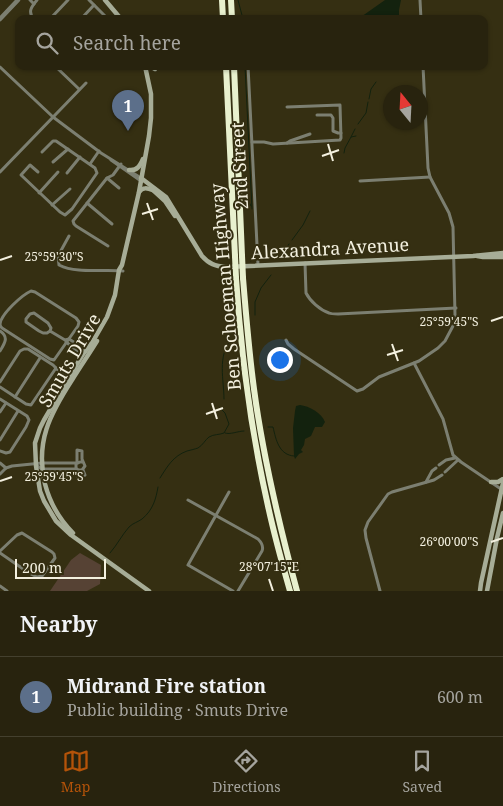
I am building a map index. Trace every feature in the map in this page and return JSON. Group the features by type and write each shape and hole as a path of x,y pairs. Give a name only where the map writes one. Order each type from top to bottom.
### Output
{"highway":[{"path":"222,0 223,15"},
{"path":"231,0 232,15"},
{"name":"Ben Schoeman Highway","path":"226,70 234,256 247,329 255,399 274,503 297,591"},
{"name":"Ben Schoeman Highway","path":"234,70 242,256 239,278 240,330 261,470 290,591"}],"main road":[{"path":"105,0 118,15"},
{"name":"Smuts Drive","path":"84,545 56,521 48,508 40,490 35,443 44,420 76,368 104,329 114,307 149,136 151,112 146,70"},
{"path":"129,170 138,167 145,153"},
{"path":"141,180 165,201 186,232"},
{"name":"Alexandra Avenue","path":"141,180 166,197 202,256 211,264 226,267 454,256 483,258 503,255"},
{"path":"139,192 147,188 153,190"},
{"name":"Smuts Drive","path":"84,545 56,512 47,490 42,466 42,447 48,423 86,354"},
{"path":"491,482 498,482 503,479"},
{"path":"480,591 503,487"},
{"path":"487,591 503,514"},
{"path":"84,545 149,591"}],"street":[{"path":"0,19 18,0"},
{"path":"30,0 36,1 30,12 32,15"},
{"path":"54,15 68,0"},
{"path":"89,0 104,15"},
{"path":"420,0 421,15"},
{"path":"85,15 94,5"},
{"path":"0,67 53,117 141,180"},
{"path":"59,70 79,89"},
{"name":"2nd Street","path":"248,70 258,265"},
{"path":"286,340 294,349 357,391 364,389 379,377 423,359 444,343 455,320 454,256 449,213 430,177 428,168 423,70"},
{"path":"0,172 86,83"},
{"path":"252,142 286,144 339,141 342,138 340,105 287,107"},
{"path":"317,114 331,115 333,118 333,131 341,133"},
{"path":"286,144 310,134"},
{"path":"38,172 30,165 21,175 65,215 69,213 97,171 90,164 54,140 42,152"},
{"path":"53,162 68,149"},
{"path":"90,164 99,151"},
{"path":"67,172 80,158"},
{"path":"120,166 129,170 141,180"},
{"path":"108,246 76,226 73,222 107,178 114,174 120,166"},
{"path":"40,193 58,172"},
{"path":"360,181 430,177"},
{"path":"107,178 119,188"},
{"path":"52,205 70,189"},
{"path":"87,203 112,224"},
{"path":"69,236 58,256 59,265 75,270 121,269"},
{"path":"305,263 306,293 322,310 329,313 456,308"},
{"path":"32,291 78,320 78,326 67,341 57,358 52,360 0,325 8,310 27,292 32,291"},
{"path":"50,330 47,333 43,333 28,324 26,319 30,314 34,313 49,324 50,330 86,354"},
{"path":"0,331 6,338 0,351"},
{"path":"0,382 21,350 27,349 65,375 70,374 76,368"},
{"path":"15,396 40,358"},
{"path":"414,363 443,419 452,452 457,459 491,482 503,487"},
{"path":"0,387 31,405 56,369"},
{"path":"58,396 65,375"},
{"path":"0,399 28,418 28,423 10,452 0,451"},
{"path":"0,412 6,403"},
{"path":"0,440 18,411"},
{"path":"77,450 82,451 85,475 78,478 77,463 77,450"},
{"path":"426,482 432,471 439,465 446,460 457,459"},
{"path":"380,591 365,530 373,514 388,494 434,480 445,472 457,459"},
{"path":"0,474 6,468 12,466 42,466 83,462"},
{"path":"0,463 6,468"},
{"path":"439,465 445,472"},
{"path":"42,466 81,471 83,469"},
{"path":"229,492 188,565 233,591"},
{"path":"188,500 258,539 262,546 262,550 238,591"},
{"path":"22,533 52,552 55,558 42,576 37,577 0,552 17,535 22,533"},
{"path":"0,586 7,591"}],"shaded area":[{"path":"385,0 401,0 399,15 364,15"},
{"path":"300,405 315,410 325,422 322,427 315,427 311,436 305,439 301,450 303,452 295,459 293,428 296,406"},
{"path":"80,553 101,565 100,584 87,591 50,591 71,560"}],"waterway":[{"path":"238,0 242,15"},
{"path":"245,70 252,209"},
{"path":"369,99 371,89 376,82"},
{"path":"358,124 366,113 368,102"},
{"path":"351,137 355,129"},
{"path":"344,153 351,137 356,136"},
{"path":"248,200 251,206"},
{"path":"292,240 310,211"},
{"path":"280,259 289,244"},
{"path":"251,261 255,253"},
{"path":"255,315 255,302 261,288 271,275"},
{"path":"224,399 223,361 224,353 231,340"},
{"path":"160,478 171,462 178,456 198,448 211,436 224,433 229,424 225,413 220,408"},
{"path":"268,427 273,427 277,442 282,450 294,456"},
{"path":"225,433 244,431"},
{"path":"110,553 129,527 149,512 155,500 158,487"}],"place":[{"name":"Midrand Fire station","path":"128,131"}]}
